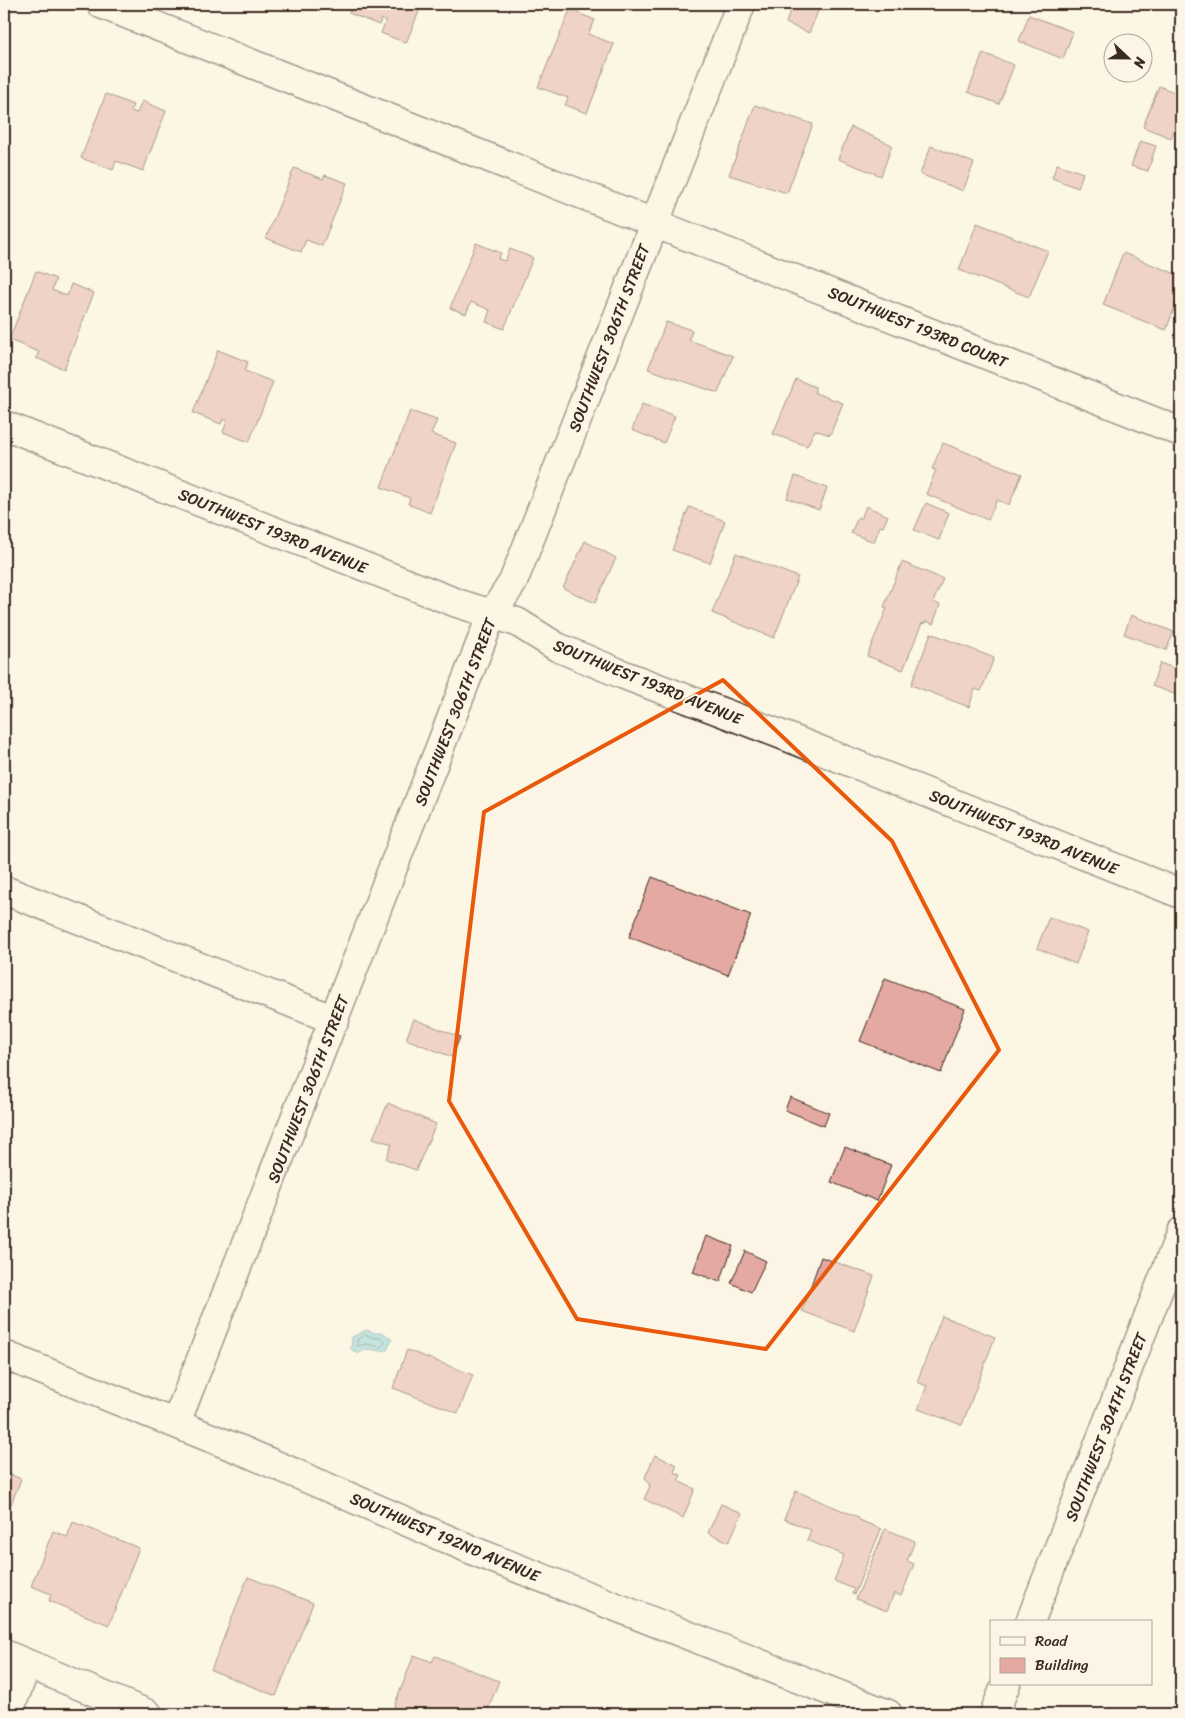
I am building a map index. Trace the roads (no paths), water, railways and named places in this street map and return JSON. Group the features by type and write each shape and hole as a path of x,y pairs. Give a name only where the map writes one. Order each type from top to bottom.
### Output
{"street":[{"name":"SOUTHWEST 193RD COURT","path":"101,4 1181,432"},
{"name":"SOUTHWEST 306TH STREET","path":"176,1423 492,614 513,582 741,4"},
{"name":"SOUTHWEST 193RD AVENUE","path":"4,424 457,603 516,622 570,653 1181,894"},
{"path":"4,890 334,1020"},
{"name":"SOUTHWEST 304TH STREET","path":"1031,1620 1181,1232"},
{"name":"SOUTHWEST 192ND AVENUE","path":"4,1355 176,1423 479,1553 888,1714"},
{"path":"8,1714 15,1659 148,1714"},
{"path":"994,1714 1005,1686"}],"water":[{"path":"367,1330 375,1333 384,1333 392,1340 387,1350 370,1349 358,1354 351,1349 352,1337"}]}
